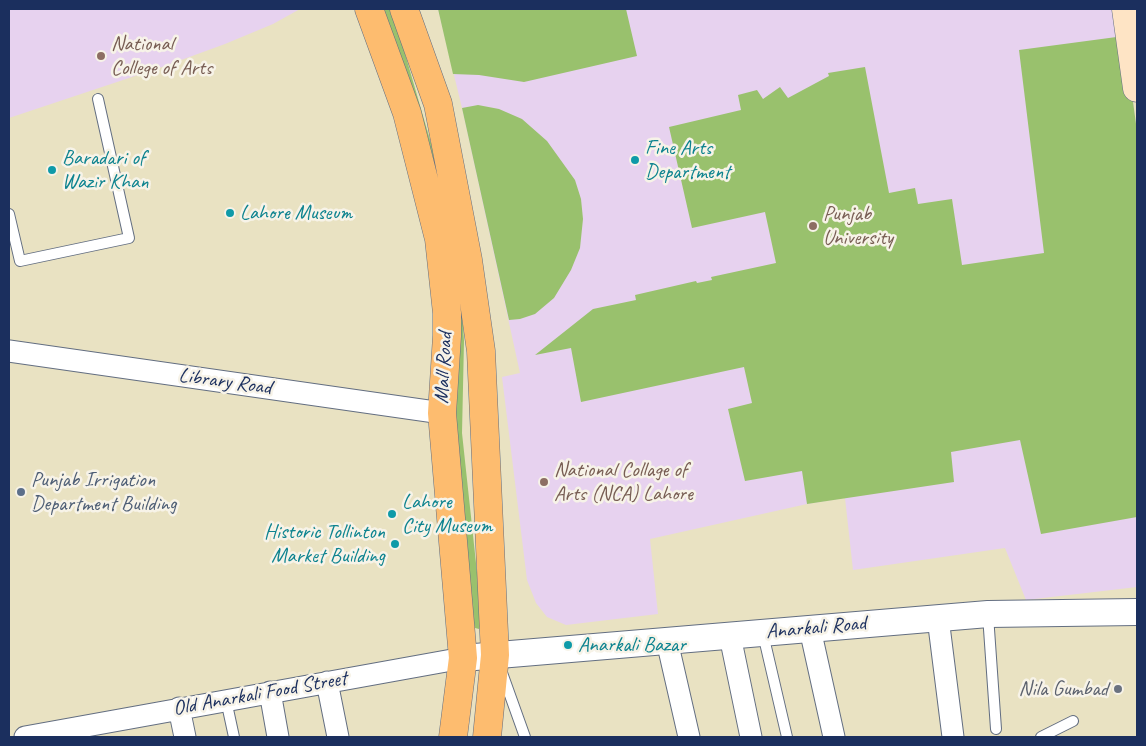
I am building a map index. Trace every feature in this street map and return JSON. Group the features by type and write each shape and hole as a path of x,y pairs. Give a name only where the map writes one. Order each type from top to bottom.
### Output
{"main road":[{"name":"Mall Road","path":"369,9 407,113 439,239 447,313 442,414 464,658 453,737"},
{"name":"Mall Road","path":"404,9 438,104 468,260 481,351 495,655 487,737"},
{"path":"1126,9 1137,88"}],"street":[{"name":"Library Road","path":"9,351 442,414"},
{"name":"Anarkali Road","path":"495,655 988,614 1137,612"},
{"path":"938,618 954,737"},
{"path":"810,629 834,737"},
{"path":"730,636 751,737"},
{"path":"668,641 689,737"},
{"name":"Old Anarkali Food Street","path":"24,737 97,730 179,708 464,658 495,655"},
{"path":"327,682 338,737"},
{"path":"270,692 278,737"},
{"path":"179,708 185,737"}],"lane":[{"path":"9,214 20,261 129,238 98,99"},
{"path":"988,614 996,728"},
{"path":"763,633 787,737"},
{"path":"495,655 525,737"},
{"path":"226,700 234,737"},
{"path":"1041,737 1073,721"}],"shaded area":[{"name":"National College of Arts","path":"9,9 300,9 273,24 225,44 9,118"},
{"name":"Punjab University","path":"438,9 1120,9 1137,131 1137,587 1026,600 1005,548 853,570 845,498 807,504 650,539 658,614 566,625 547,617 536,603 527,580 502,377 520,373 462,108"}],"green space":[{"path":"380,9 392,9 444,188 462,311 464,341 462,433 482,619 479,629 475,628 473,620 455,420 457,341"},
{"path":"438,9 626,9 637,56 524,82 479,75 453,74"},
{"path":"1124,36 1137,131 1137,517 1041,534 1020,440 951,452 954,482 807,504 802,471 745,481 728,409 752,403 744,367 581,402 571,348 535,355 593,309 636,300 635,295 696,281 697,283 712,280 711,277 776,263 765,212 692,228 669,127 741,110 738,95 757,90 763,99 780,87 788,98 829,76 828,73 865,67 889,193 915,188 918,204 952,199 962,265 1044,253 1019,50"},
{"path":"478,105 499,109 522,119 547,141 575,180 581,199 583,219 580,248 571,270 554,298 535,314 520,319 509,320 462,108"}],"place":[{"name":"National College of Arts","path":"101,56"},
{"name":"Fine Arts Department","path":"635,160"},
{"name":"Baradari of Wazir Khan","path":"52,170"},
{"name":"Lahore Museum","path":"230,213"},
{"name":"Punjab University","path":"813,226"},
{"name":"National Collage of Arts (NCA) Lahore","path":"544,482"},
{"name":"Punjab Irrigation Department Building","path":"21,492"},
{"name":"Lahore City Museum","path":"392,514"},
{"name":"Historic Tollinton Market Building","path":"395,544"},
{"name":"Anarkali Bazar","path":"568,645"},
{"name":"Nila Gumbad","path":"1118,689"}]}
